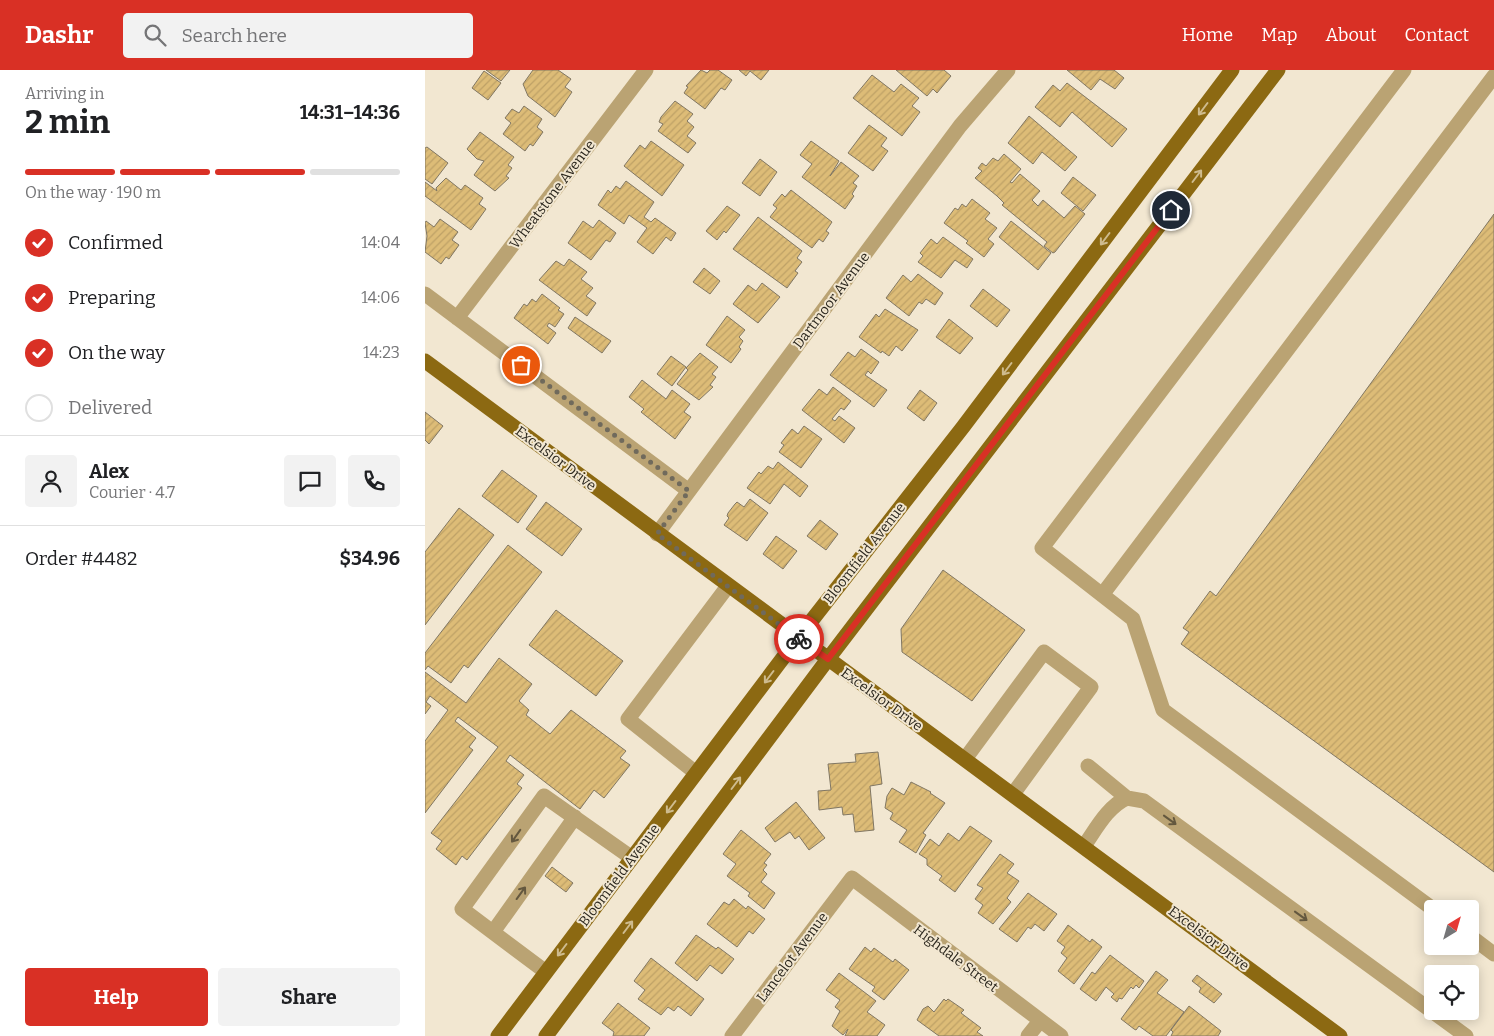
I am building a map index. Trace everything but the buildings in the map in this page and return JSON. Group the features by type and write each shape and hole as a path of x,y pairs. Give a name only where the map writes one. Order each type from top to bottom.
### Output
{"main road":[{"name":"Bloomfield Avenue","path":"497,1036 798,638 963,427 1232,70"},
{"path":"546,1036 828,659 1278,70"},
{"name":"Excelsior Drive","path":"425,361 798,638 1084,846 1336,1035"}],"street":[{"name":"Wheatstone Avenue","path":"457,318 646,70"},
{"name":"Dartmoor Avenue","path":"657,534 960,126 1008,70"},
{"path":"1404,70 1042,548 1133,618 1163,710 1424,902"},
{"path":"1102,595 1494,76"},
{"path":"425,294 689,491"},
{"path":"696,773 628,719 728,586"},
{"path":"965,759 1044,652 1091,687 1013,794"},
{"path":"1088,766 1127,798 1144,801 1466,1036"},
{"path":"546,972 462,908 544,796 632,858"},
{"path":"1084,846 1117,802 1127,798"},
{"path":"493,932 575,817"},
{"name":"Highdale Street","path":"852,878 1061,1036"},
{"name":"Lancelot Avenue","path":"731,1036 852,878"},
{"path":"1479,943 1494,954"},
{"path":"1028,1036 1039,1021"}],"way so far":[{"path":"521,365 689,491 657,534 799,639"}],"route":[{"path":"799,639 828,659 1171,210"}]}
